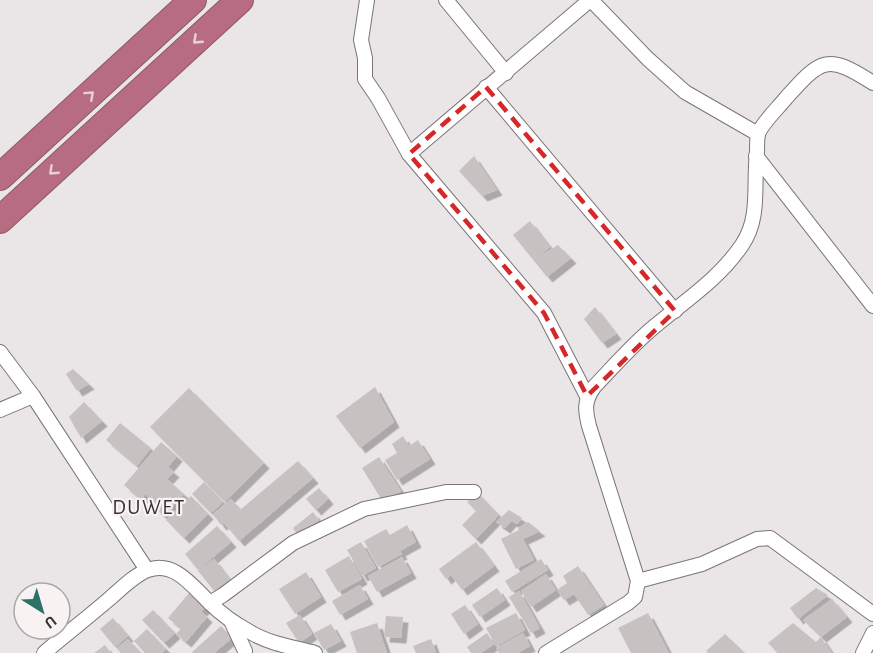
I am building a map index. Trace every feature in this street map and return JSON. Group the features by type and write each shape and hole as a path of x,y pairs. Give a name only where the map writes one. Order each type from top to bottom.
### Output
{"highway":[{"path":"0,177 193,0"},
{"path":"0,220 240,0"}],"street":[{"path":"367,0 361,40 365,58 365,79 409,154 544,313 587,396"},
{"path":"446,0 506,73"},
{"path":"409,154 590,0 648,59 685,92 758,134"},
{"path":"546,653 628,603 634,597 638,581 589,426 585,408 587,396 644,335 721,272 749,234 756,208 758,134 808,73 826,64 847,67 873,83"},
{"path":"486,87 675,311"},
{"path":"756,156 873,306"},
{"path":"0,352 33,396 147,570"},
{"path":"0,410 33,396"},
{"path":"210,603 293,543 364,509 446,492 474,492"},
{"path":"638,581 702,564 757,539 770,538 873,614"},
{"path":"44,653 125,586 147,570 160,567 171,570 193,585 230,620 265,639 315,653"},
{"path":"230,620 244,652 249,646 265,639"},
{"path":"863,653 873,633"}],"highlighted area":[{"path":"486,87 675,311 587,396 544,313 409,154"}],"building":[{"path":"474,156 497,190 482,196 459,171"},
{"path":"530,221 550,247 535,259 558,245 571,258 547,277 513,235"},
{"path":"595,307 616,334 602,343 584,319"},
{"path":"73,369 89,384 77,391 66,374"},
{"path":"375,387 394,422 360,448 336,416"},
{"path":"189,388 264,463 225,502 150,427"},
{"path":"84,402 102,421 81,438 69,417"},
{"path":"120,423 151,448 137,466 106,440"},
{"path":"403,436 409,446 418,440 430,459 397,480 385,460 397,453 392,444"},
{"path":"161,442 177,456 168,467 174,472 167,479 184,494 164,516 155,508 157,505 145,494 141,500 124,485"},
{"path":"379,457 401,491 383,502 362,468"},
{"path":"298,461 313,478 239,541 224,523 221,525 213,514 231,499 240,509 234,515"},
{"path":"204,482 223,502 211,513 192,494"},
{"path":"319,488 328,499 316,510 306,499"},
{"path":"477,492 499,515 476,539 462,525 476,511 467,502"},
{"path":"191,496 208,514 184,538 166,520"},
{"path":"509,510 522,518 517,524 511,521 505,528 496,522"},
{"path":"313,512 319,520 298,536 293,528"},
{"path":"528,522 540,531 523,539 534,560 516,569 501,539 519,530 518,528"},
{"path":"407,525 416,542 400,551 402,554 378,567 364,541 386,529 390,535"},
{"path":"217,526 231,542 198,570 185,554"},
{"path":"361,542 376,568 362,576 347,550"},
{"path":"476,542 494,566 462,590 451,575 446,579 439,569"},
{"path":"349,556 362,579 338,592 325,570"},
{"path":"402,557 411,573 377,592 368,576"},
{"path":"214,559 230,580 215,592 198,571"},
{"path":"541,559 548,570 512,592 505,581"},
{"path":"578,566 604,605 588,615 574,594 564,600 557,590 567,583 563,576"},
{"path":"306,572 321,597 295,614 279,589"},
{"path":"546,574 556,590 531,607 521,591"},
{"path":"360,585 368,599 340,615 332,601"},
{"path":"497,588 505,600 480,617 472,605"},
{"path":"816,588 828,595 798,619 790,608"},
{"path":"519,591 540,628 531,633 509,597"},
{"path":"189,593 205,608 201,611 207,617 186,642 176,634 181,629 168,618"},
{"path":"832,599 847,617 821,637 803,620"},
{"path":"465,605 478,624 464,634 451,614"},
{"path":"153,610 175,633 164,643 142,620"},
{"path":"516,613 525,630 496,646 486,628"},
{"path":"648,613 669,653 631,653 618,628"},
{"path":"300,615 312,634 299,643 286,623"},
{"path":"386,616 403,617 401,638 384,637"},
{"path":"113,618 128,636 115,647 100,629"},
{"path":"377,623 387,653 357,653 350,632"},
{"path":"793,623 816,642 821,637 832,653 778,653 768,643"},
{"path":"331,624 341,641 324,650 314,633"},
{"path":"221,626 232,638 214,653 192,652"},
{"path":"147,629 166,649 162,653 145,653 134,641"},
{"path":"487,633 494,644 481,653 471,653 467,647"},
{"path":"523,633 530,646 518,653 499,653 496,648"},
{"path":"725,634 745,653 708,653 706,651"},
{"path":"128,639 141,653 121,653 117,648"},
{"path":"431,639 436,653 416,653 413,646"},
{"path":"105,645 111,653 94,653"}],"district":[{"name":"DUWET","path":"149,507"}]}
